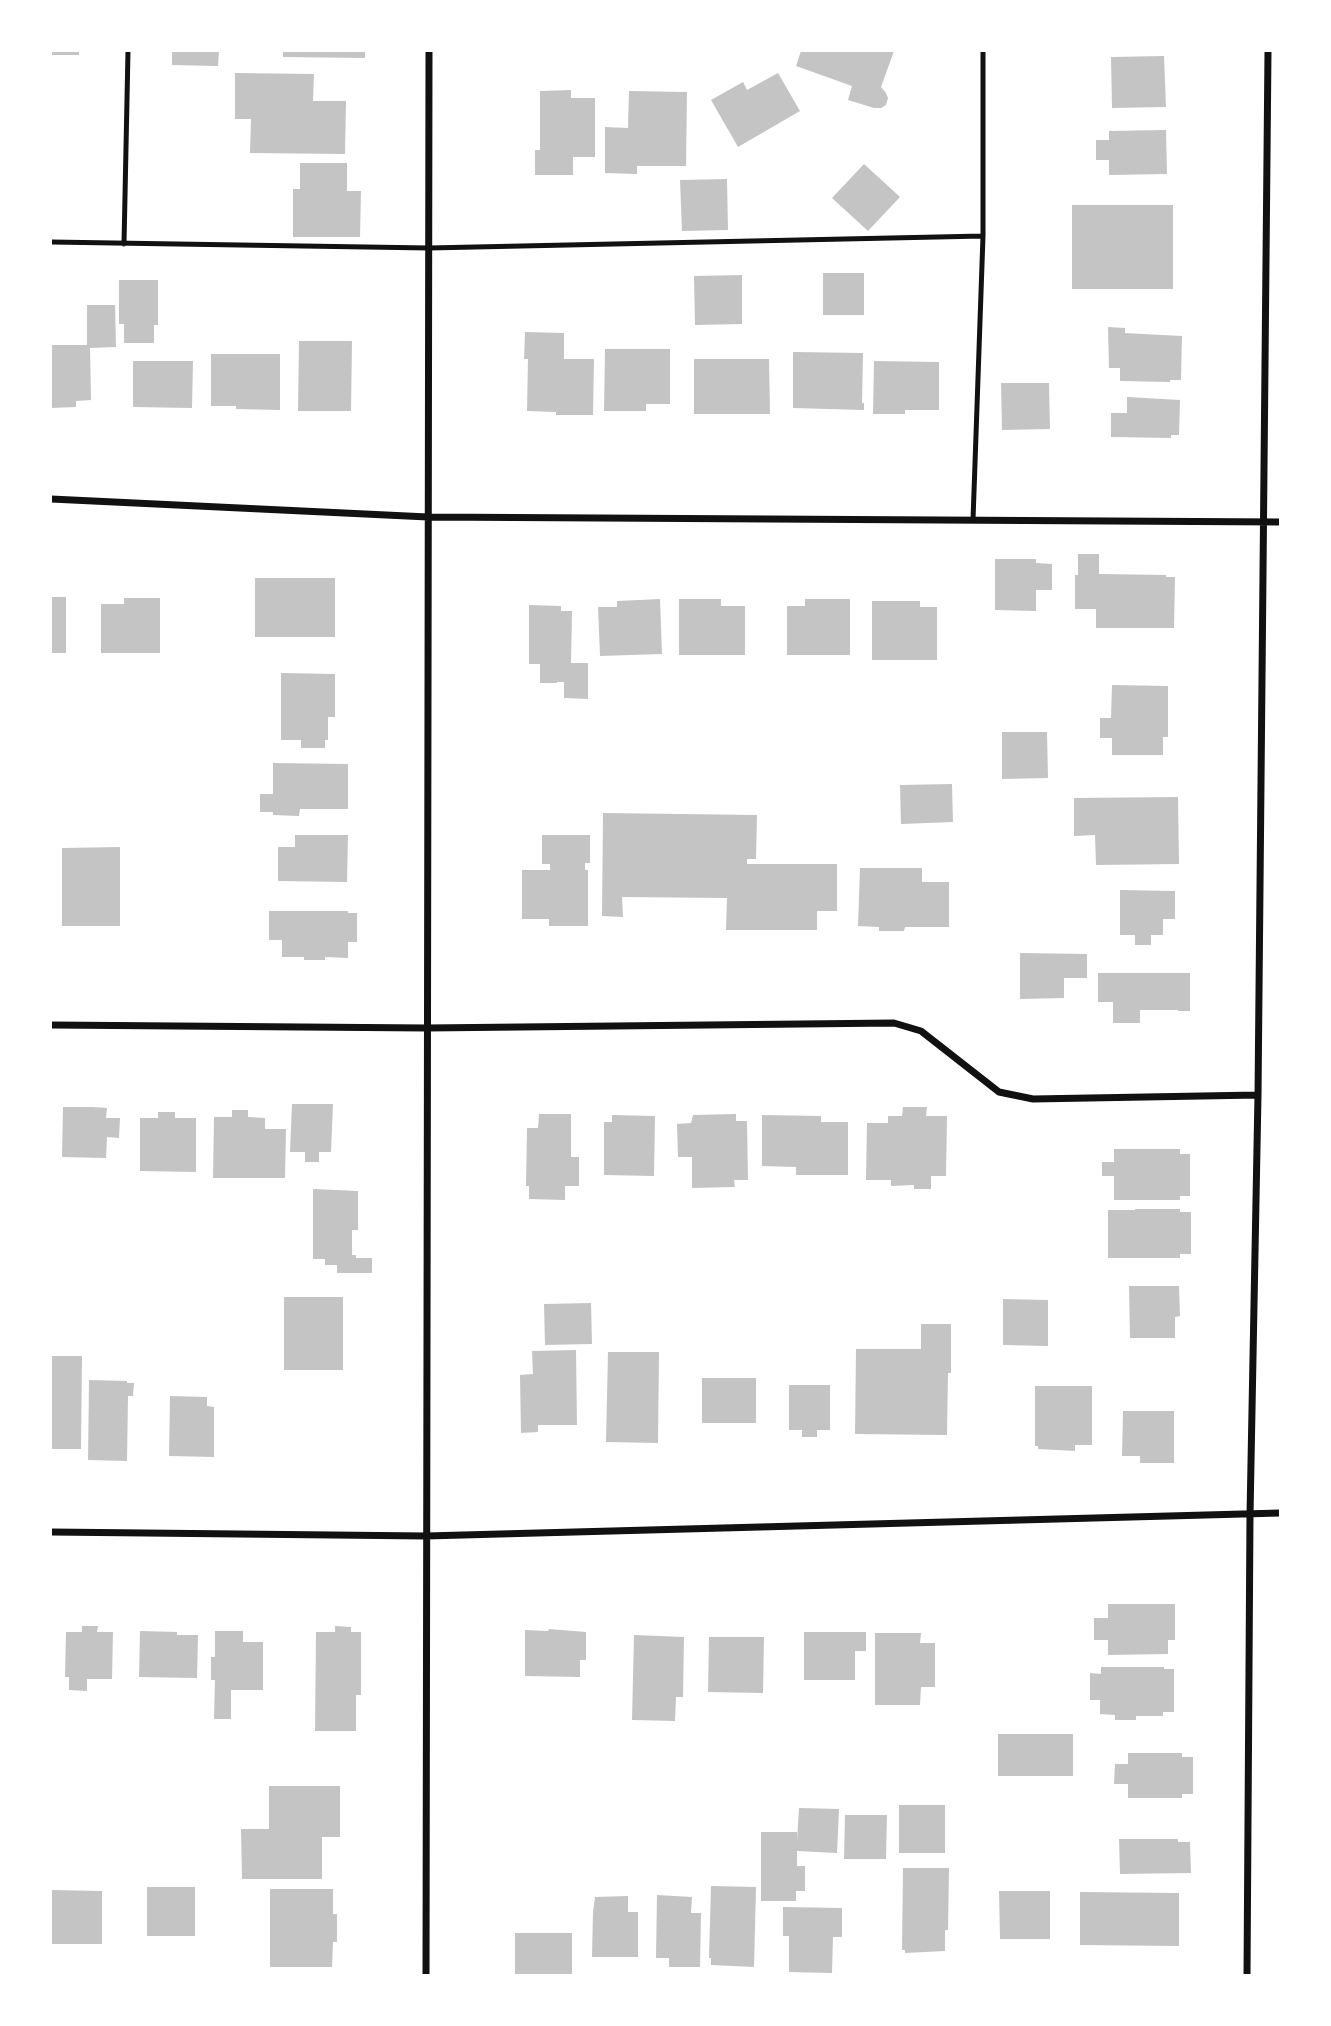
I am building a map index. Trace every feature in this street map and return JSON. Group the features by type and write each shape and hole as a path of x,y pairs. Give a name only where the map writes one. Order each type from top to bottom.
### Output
{"street":[{"path":"426,1975 429,51"},
{"path":"1247,1975 1268,51"},
{"path":"51,499 428,517 1280,522"},
{"path":"51,1025 427,1028 894,1023 921,1031 999,1092 1033,1099 1258,1095"},
{"path":"51,1532 426,1536 1280,1513"}],"lane":[{"path":"124,244 128,51"},
{"path":"972,520 983,236 983,51"},
{"path":"51,242 429,248 983,236"}],"building":[{"path":"51,51 79,51 79,55 51,55"},
{"path":"172,51 219,51 218,66 172,65"},
{"path":"283,51 365,51 365,58 283,57"},
{"path":"801,51 894,51 881,87 888,98 886,105 874,108 848,100 852,86 796,66"},
{"path":"1164,56 1166,107 1112,108 1111,57"},
{"path":"235,73 314,74 313,101 346,101 345,154 250,153 251,119 235,119"},
{"path":"778,73 800,111 738,147 711,100 743,82 747,90"},
{"path":"571,90 571,98 595,98 595,157 573,157 573,175 535,175 535,150 540,150 540,91"},
{"path":"629,91 687,92 686,166 637,166 637,174 605,173 605,127 628,128"},
{"path":"1166,130 1167,174 1109,175 1109,160 1096,160 1096,140 1109,140 1109,131"},
{"path":"300,163 347,163 347,191 361,191 360,237 293,237 293,189 300,189"},
{"path":"864,164 900,197 868,231 832,198"},
{"path":"727,179 728,230 682,231 680,180"},
{"path":"1072,205 1173,205 1173,289 1072,289"},
{"path":"823,273 864,273 864,315 823,315"},
{"path":"742,275 742,324 695,325 694,276"},
{"path":"119,280 158,280 158,325 154,325 154,343 124,343 124,324 119,324"},
{"path":"87,305 115,305 116,347 90,348 91,400 76,401 76,407 51,408 51,345 87,345"},
{"path":"1108,327 1125,328 1125,333 1182,336 1181,380 1120,381 1120,368 1109,368"},
{"path":"525,332 564,333 564,359 594,359 593,415 556,415 556,412 527,411 528,359 524,359"},
{"path":"299,341 352,341 351,411 298,411"},
{"path":"605,349 670,349 670,404 646,404 646,411 604,411"},
{"path":"793,352 863,353 864,410 793,408"},
{"path":"211,354 280,354 280,410 211,406"},
{"path":"694,359 769,359 770,414 694,414"},
{"path":"133,361 193,361 192,408 133,407"},
{"path":"874,361 939,362 939,410 873,414"},
{"path":"1001,383 1049,383 1050,429 1002,430"},
{"path":"1127,397 1180,400 1179,435 1171,435 1171,438 1111,437 1111,413 1127,413"},
{"path":"1078,554 1099,554 1099,574 1175,577 1174,628 1096,628 1096,609 1075,609"},
{"path":"995,559 1036,559 1036,563 1052,564 1052,590 1036,590 1036,611 995,610"},
{"path":"255,578 335,578 335,637 255,637"},
{"path":"51,597 66,597 66,653 51,653"},
{"path":"124,598 160,598 160,653 101,653 101,604 124,604"},
{"path":"660,599 662,654 600,656 598,607 617,607 617,601"},
{"path":"679,599 721,599 721,606 745,606 745,655 679,655"},
{"path":"805,599 850,599 850,655 787,655 787,606 805,606"},
{"path":"872,601 920,601 920,607 937,607 937,660 872,660"},
{"path":"529,605 561,606 561,611 572,611 571,663 588,663 588,699 564,698 564,682 540,683 540,664 529,664"},
{"path":"281,673 335,674 335,717 328,717 328,740 325,740 325,748 301,748 301,740 281,740"},
{"path":"1112,685 1168,686 1168,737 1163,737 1163,755 1112,755 1112,738 1100,738 1100,718 1111,718"},
{"path":"1002,732 1047,732 1048,778 1002,779"},
{"path":"273,763 348,764 348,809 300,809 299,816 260,812 260,794 273,794"},
{"path":"952,784 953,822 901,824 900,785"},
{"path":"1178,797 1179,864 1096,865 1095,835 1074,836 1074,798"},
{"path":"603,813 757,815 756,859 747,859 747,864 837,864 837,911 817,911 817,930 726,930 727,898 622,897 623,917 602,916"},
{"path":"295,835 348,835 347,882 278,881 278,847 295,847"},
{"path":"542,835 590,835 590,863 585,863 585,870 588,870 588,926 549,926 549,919 522,919 522,870 550,870 550,864 542,864"},
{"path":"120,847 120,926 62,926 62,848"},
{"path":"860,868 922,868 922,882 949,882 949,927 905,927 904,931 879,931 879,927 858,926"},
{"path":"1120,890 1175,891 1175,919 1163,919 1163,935 1151,935 1151,945 1135,945 1135,935 1120,935"},
{"path":"269,911 357,913 357,942 348,942 348,958 304,960 304,957 282,957 282,940 269,940"},
{"path":"1020,953 1087,954 1087,978 1064,978 1064,998 1020,999"},
{"path":"1098,973 1190,973 1190,1011 1140,1010 1140,1023 1113,1023 1113,1002 1098,1002"},
{"path":"292,1104 333,1104 331,1152 319,1152 319,1162 305,1162 305,1152 290,1152"},
{"path":"63,1107 107,1108 106,1118 120,1118 119,1138 107,1137 106,1158 62,1157"},
{"path":"903,1107 927,1107 926,1116 947,1116 946,1176 931,1176 931,1189 914,1189 914,1185 891,1186 891,1180 866,1180 867,1123 888,1123 888,1116 902,1116"},
{"path":"232,1110 248,1110 248,1117 265,1118 265,1129 286,1129 285,1178 213,1178 214,1117 232,1117"},
{"path":"158,1112 175,1112 175,1118 196,1118 196,1172 140,1171 140,1118 158,1118"},
{"path":"539,1114 571,1114 571,1157 579,1157 579,1186 565,1186 565,1200 529,1199 529,1186 526,1186 527,1128 538,1128"},
{"path":"736,1114 736,1121 747,1121 748,1180 734,1180 735,1187 692,1188 692,1157 678,1157 677,1124 691,1123 693,1115"},
{"path":"612,1115 655,1116 654,1176 604,1175 604,1122 612,1122"},
{"path":"762,1115 821,1116 821,1122 848,1122 848,1175 796,1175 796,1167 762,1166"},
{"path":"1114,1149 1180,1149 1180,1154 1190,1154 1190,1196 1180,1196 1180,1200 1114,1200 1114,1176 1102,1176 1102,1162 1114,1162"},
{"path":"313,1189 358,1191 358,1230 352,1230 352,1255 356,1255 356,1258 372,1258 372,1273 337,1273 337,1265 325,1265 325,1259 313,1259"},
{"path":"1180,1209 1180,1212 1191,1212 1191,1254 1180,1254 1180,1258 1108,1258 1108,1210"},
{"path":"1129,1286 1179,1286 1180,1316 1175,1317 1175,1338 1130,1338"},
{"path":"284,1297 343,1297 343,1370 284,1370"},
{"path":"1003,1299 1048,1300 1048,1346 1003,1345"},
{"path":"591,1303 592,1344 545,1345 544,1304"},
{"path":"921,1324 951,1324 947,1435 855,1434 856,1349 921,1349"},
{"path":"576,1350 577,1425 538,1425 538,1432 521,1433 520,1375 533,1374 532,1351"},
{"path":"608,1352 659,1352 658,1443 606,1442"},
{"path":"51,1356 82,1356 81,1449 51,1449"},
{"path":"702,1378 756,1378 756,1423 702,1423"},
{"path":"89,1380 134,1383 133,1396 128,1396 127,1461 88,1460"},
{"path":"789,1385 830,1385 830,1430 817,1430 817,1437 802,1437 802,1430 789,1430"},
{"path":"1035,1386 1092,1386 1092,1445 1075,1445 1075,1451 1038,1449 1038,1446 1035,1446"},
{"path":"170,1396 207,1397 207,1406 214,1407 214,1457 169,1456"},
{"path":"1123,1411 1174,1411 1174,1463 1140,1463 1140,1456 1122,1456"},
{"path":"1108,1604 1175,1604 1175,1640 1168,1640 1168,1654 1108,1655 1108,1640 1094,1640 1094,1618 1108,1618"},
{"path":"82,1626 98,1626 97,1632 113,1632 112,1679 87,1679 87,1691 69,1690 69,1677 65,1677 66,1632 82,1632"},
{"path":"335,1626 351,1627 351,1632 361,1632 361,1695 356,1695 356,1731 315,1731 316,1632 335,1632"},
{"path":"525,1630 586,1632 586,1660 580,1660 580,1677 525,1676"},
{"path":"140,1631 198,1635 197,1678 139,1677"},
{"path":"215,1631 243,1631 243,1642 263,1642 263,1690 231,1690 231,1719 214,1719 215,1680 211,1680 211,1657 215,1657"},
{"path":"804,1632 866,1632 866,1651 855,1651 855,1680 804,1680"},
{"path":"875,1633 921,1633 920,1643 935,1643 935,1687 921,1687 920,1705 875,1705"},
{"path":"634,1635 684,1637 683,1697 676,1697 675,1721 632,1720"},
{"path":"709,1637 764,1637 763,1693 708,1692"},
{"path":"1101,1667 1174,1669 1174,1712 1163,1712 1163,1716 1136,1716 1136,1720 1115,1720 1115,1715 1100,1714 1100,1700 1090,1700 1090,1673 1101,1674"},
{"path":"998,1734 1073,1734 1073,1776 998,1776"},
{"path":"1128,1753 1182,1753 1182,1757 1193,1757 1193,1794 1182,1794 1182,1798 1128,1798 1128,1784 1114,1784 1115,1764 1128,1764"},
{"path":"269,1786 340,1786 340,1837 322,1837 322,1879 242,1879 241,1829 269,1829"},
{"path":"899,1805 945,1805 945,1853 899,1853"},
{"path":"799,1808 839,1809 837,1853 797,1851 797,1866 805,1866 805,1891 796,1891 796,1901 761,1901 761,1832 797,1832 797,1841"},
{"path":"845,1815 887,1815 886,1859 844,1859"},
{"path":"1119,1839 1178,1839 1178,1842 1190,1842 1191,1873 1120,1874"},
{"path":"903,1868 949,1868 945,1951 905,1953 905,1950 902,1950"},
{"path":"711,1886 756,1887 754,1967 711,1965"},
{"path":"147,1887 195,1887 195,1936 147,1936"},
{"path":"270,1889 333,1889 333,1914 337,1914 337,1942 333,1942 332,1967 270,1967"},
{"path":"51,1890 102,1891 102,1944 51,1944"},
{"path":"999,1891 1050,1891 1050,1939 1000,1939"},
{"path":"1080,1892 1179,1893 1179,1946 1080,1945"},
{"path":"657,1895 692,1897 691,1913 701,1913 700,1967 669,1967 669,1958 656,1958"},
{"path":"628,1896 628,1912 638,1912 638,1957 592,1957 595,1897"},
{"path":"783,1907 842,1908 842,1937 833,1937 832,1973 789,1972 789,1936 783,1936"},
{"path":"515,1933 572,1933 572,1975 515,1975"}]}
